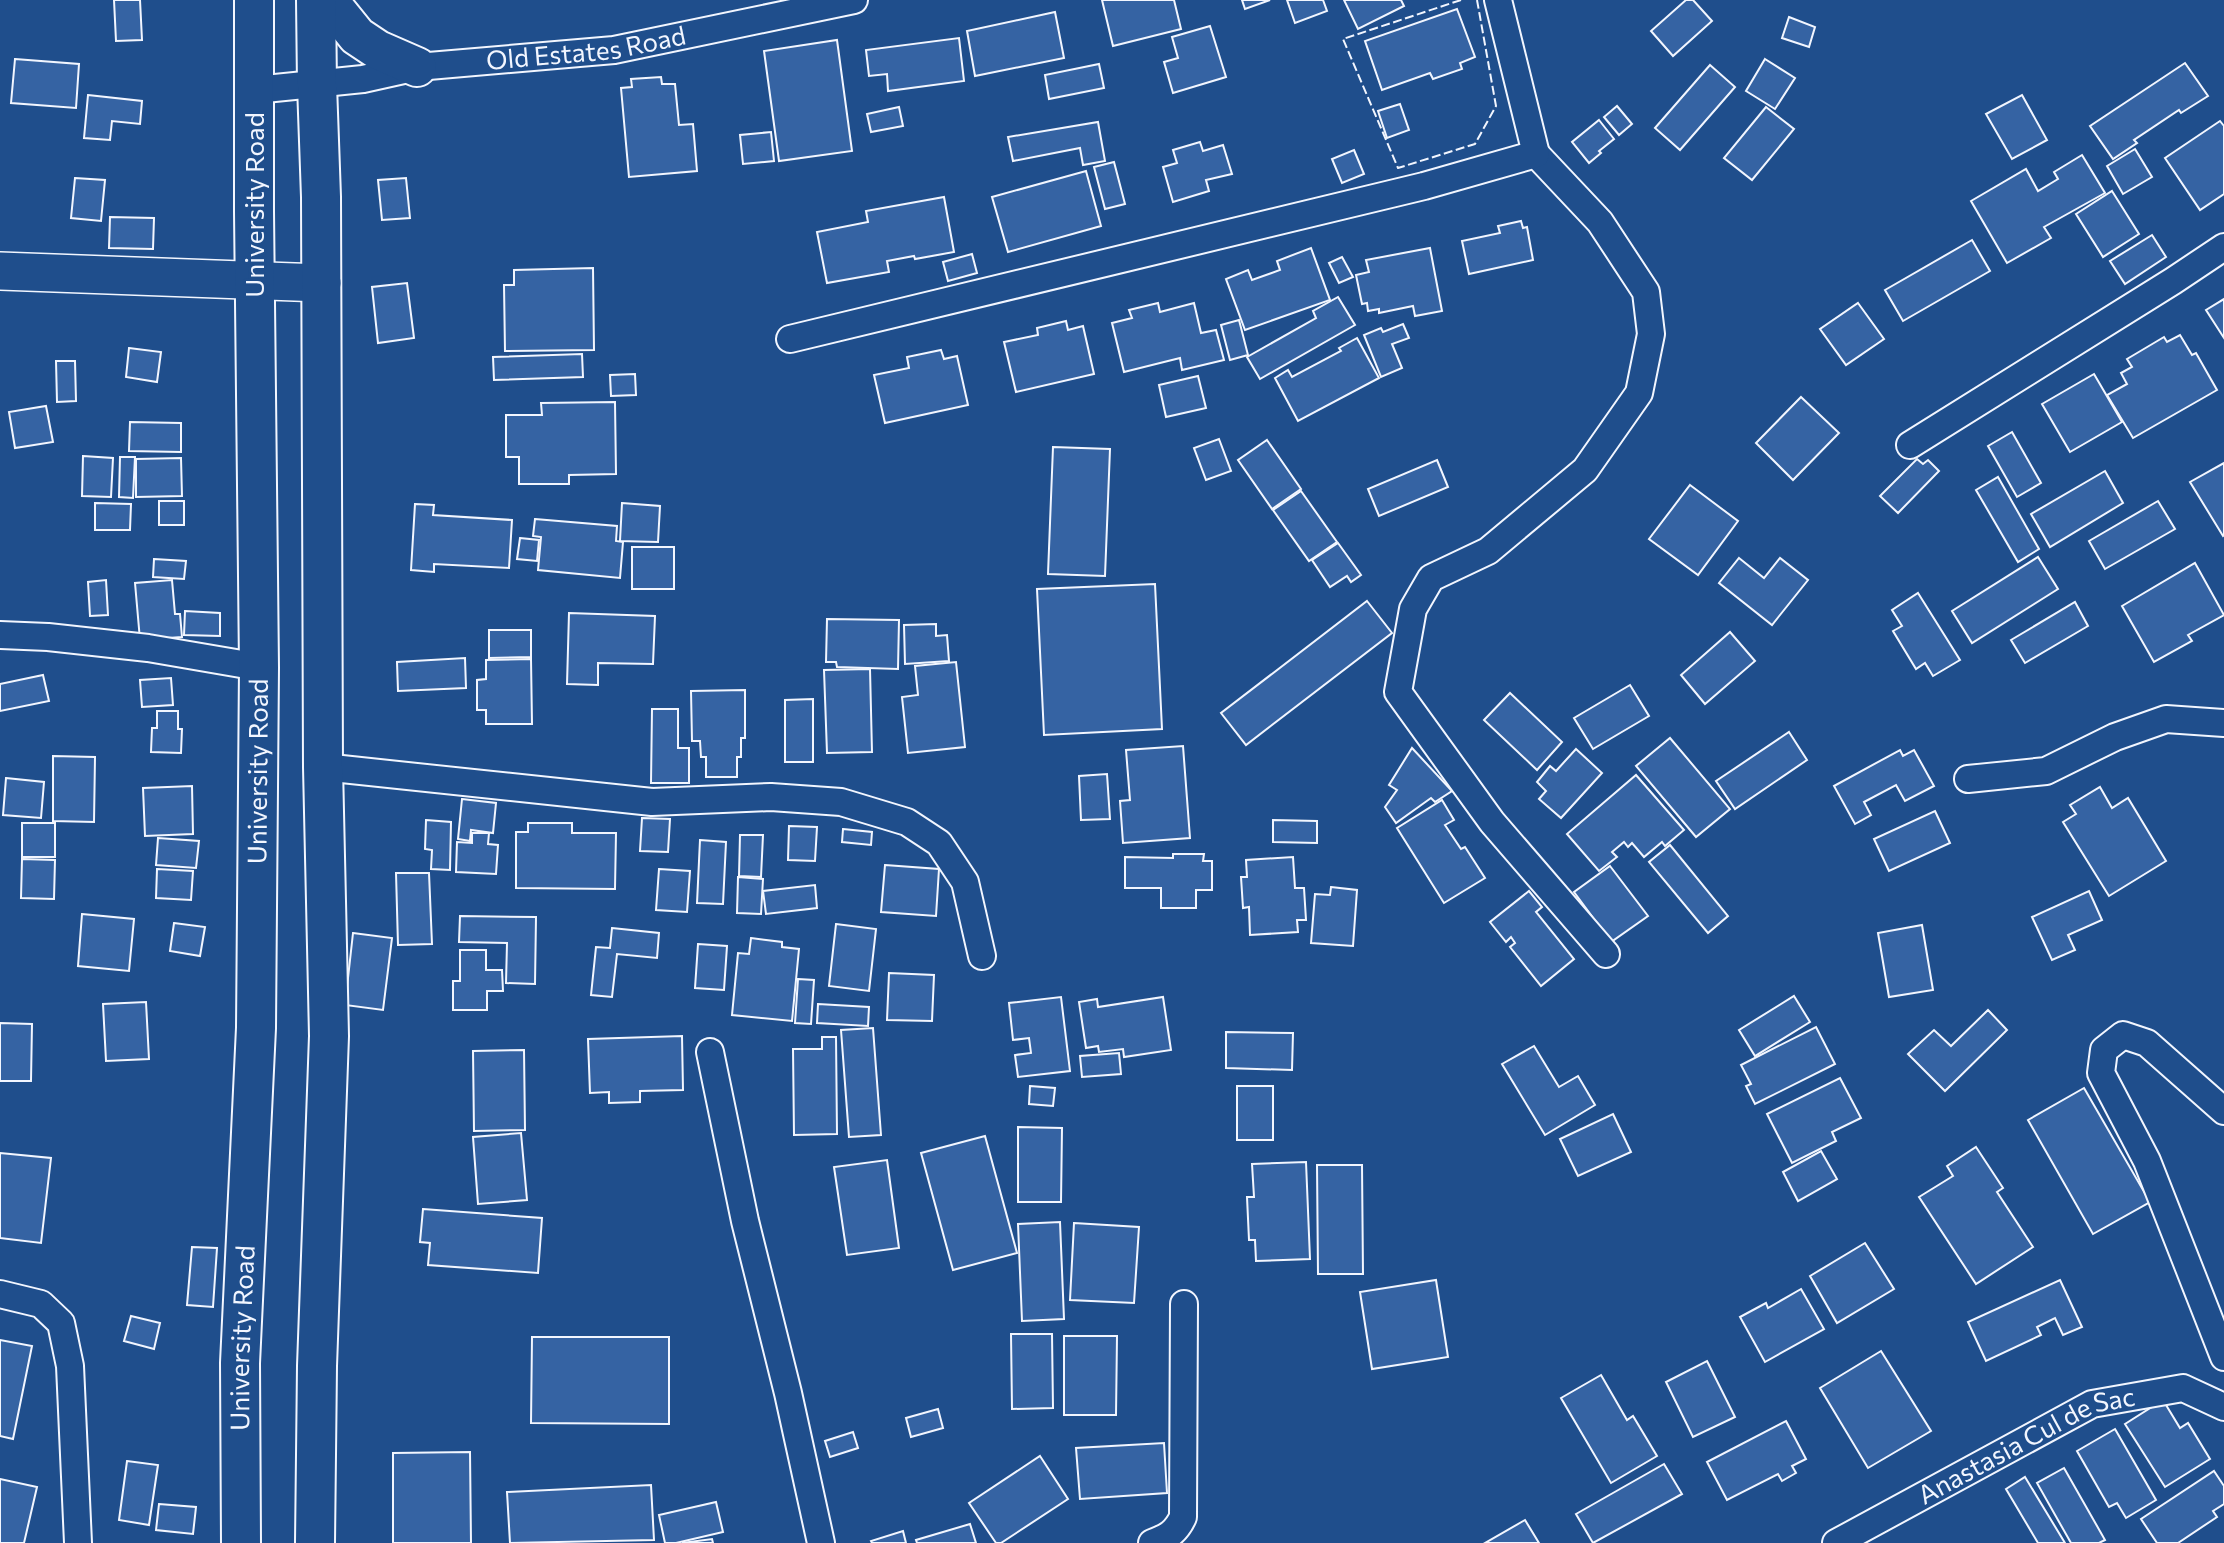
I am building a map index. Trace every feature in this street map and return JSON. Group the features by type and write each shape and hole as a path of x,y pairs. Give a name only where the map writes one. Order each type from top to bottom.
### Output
{"highway":[{"name":"University Road","path":"241,1543 240,1363 256,1028 259,667 254,0"},
{"path":"315,1543 317,1366 329,1036 323,766 322,283 316,0"},
{"path":"328,0 357,36 378,50 417,67"}],"street":[{"name":"Old Estates Road","path":"256,90 363,79 417,67 614,50 854,0"},
{"path":"1498,0 1536,154 1600,222 1646,292 1650,334 1640,393 1585,470 1488,551 1431,578 1413,609 1398,692 1492,822 1606,954"},
{"path":"790,339 1410,189 1536,154"},
{"path":"1910,445 2224,247"},
{"path":"0,271 322,283"},
{"path":"0,635 48,637 136,647 259,667"},
{"path":"1968,779 2046,771 2115,737 2166,719 2224,723"},
{"path":"323,766 652,802 771,797 841,802 907,822 939,843 965,882 982,956"},
{"path":"2224,1111 2147,1043 2123,1035 2104,1051 2101,1073 2147,1161 2224,1357"},
{"path":"710,1052 745,1221 788,1393 821,1543"},
{"path":"0,1294 41,1304 61,1322 70,1366 78,1543"},
{"path":"1152,1543 1177,1530 1183,1517 1184,1304"},
{"name":"Anastasia Cul de Sac","path":"1836,1543 2092,1404 2183,1388 2224,1407"}],"building":[{"path":"114,0 140,0 142,40 116,41"},
{"path":"1102,0 1174,0 1181,29 1113,46"},
{"path":"1242,0 1270,0 1245,9"},
{"path":"1287,0 1323,0 1327,11 1295,23"},
{"path":"1344,0 1401,0 1404,6 1358,29"},
{"path":"1686,0 1693,0 1712,21 1673,56 1651,31"},
{"path":"1457,9 1475,57 1460,63 1462,69 1433,79 1430,73 1382,90 1365,41"},
{"path":"1055,12 1064,58 975,76 967,31"},
{"path":"1789,17 1815,27 1809,47 1782,38"},
{"path":"1210,26 1226,77 1173,93 1164,62 1178,58 1172,37"},
{"path":"959,38 964,81 888,91 887,74 869,76 866,50"},
{"path":"837,40 852,151 779,161 764,51"},
{"path":"15,59 79,64 76,108 11,103"},
{"path":"1765,59 1795,78 1775,109 1746,91"},
{"path":"2185,63 2208,96 2181,113 2179,110 2134,140 2137,143 2113,159 2090,126"},
{"path":"1099,64 1104,88 1049,99 1045,75"},
{"path":"1710,65 1735,87 1680,150 1655,128"},
{"path":"661,77 662,84 675,84 679,125 693,124 697,171 629,177 621,88 632,87 631,79"},
{"path":"88,95 142,101 140,124 112,121 110,140 84,138"},
{"path":"2022,95 2047,140 2012,159 1986,114"},
{"path":"1400,104 1409,130 1387,138 1378,111"},
{"path":"1617,106 1632,124 1619,135 1604,117"},
{"path":"899,107 903,126 871,132 867,114"},
{"path":"1766,107 1794,129 1752,180 1724,158"},
{"path":"1599,120 1614,139 1589,163 1572,142"},
{"path":"2220,121 2224,126 2224,194 2200,210 2165,158"},
{"path":"1098,122 1105,161 1083,165 1080,148 1013,161 1008,137"},
{"path":"771,132 774,161 743,164 740,135"},
{"path":"1200,142 1203,151 1223,145 1232,174 1206,180 1209,191 1173,202 1163,167 1177,163 1173,150"},
{"path":"2135,149 2152,177 2123,194 2107,166"},
{"path":"1354,150 1364,174 1342,183 1332,159"},
{"path":"2082,155 2105,193 2044,227 2051,238 2007,263 1971,201 2026,169 2038,191 2058,179 2054,172"},
{"path":"1114,162 1125,204 1105,209 1094,167"},
{"path":"1086,171 1101,226 1008,252 992,197"},
{"path":"75,178 105,180 101,221 71,218"},
{"path":"406,178 410,218 382,220 378,180"},
{"path":"2112,191 2139,234 2103,257 2076,214"},
{"path":"944,197 954,252 887,261 889,272 827,283 817,232 868,222 866,211"},
{"path":"110,217 154,218 153,249 109,248"},
{"path":"1521,221 1523,228 1527,227 1533,260 1469,274 1462,241 1500,233 1498,226"},
{"path":"2152,235 2166,257 2125,284 2110,261"},
{"path":"1972,240 1990,271 1903,321 1885,290"},
{"path":"1311,248 1330,300 1245,330 1226,279 1248,270 1252,280 1280,270 1277,261"},
{"path":"1430,248 1442,311 1415,316 1413,306 1379,313 1379,309 1368,311 1367,303 1362,304 1356,275 1369,272 1366,260"},
{"path":"972,254 977,273 948,281 943,262"},
{"path":"1342,257 1353,277 1339,283 1329,263"},
{"path":"593,268 594,350 505,351 504,285 514,285 514,270"},
{"path":"407,283 414,338 378,343 372,287"},
{"path":"1338,297 1355,325 1260,379 1247,357 1316,318 1313,311"},
{"path":"2224,299 2224,338 2206,310"},
{"path":"1158,303 1160,312 1194,303 1201,333 1216,330 1224,360 1182,370 1180,358 1124,372 1112,323 1132,318 1129,310"},
{"path":"1858,303 1884,339 1846,365 1820,329"},
{"path":"1239,320 1248,355 1230,360 1221,325"},
{"path":"1066,321 1068,330 1083,326 1094,374 1016,392 1004,342 1038,335 1037,328"},
{"path":"1403,324 1409,338 1392,344 1402,368 1381,377 1364,335 1381,328 1383,332"},
{"path":"2180,335 2192,355 2196,353 2217,390 2133,438 2107,395 2127,384 2121,373 2132,367 2127,359 2164,337 2167,342"},
{"path":"1357,338 1379,378 1298,421 1275,378 1288,370 1292,377 1341,351 1339,348"},
{"path":"129,348 161,352 157,382 126,377"},
{"path":"941,350 944,359 957,356 968,405 885,423 874,375 909,368 907,357"},
{"path":"582,354 583,377 494,380 493,357"},
{"path":"56,361 75,361 76,401 57,402"},
{"path":"635,374 636,395 611,396 610,375"},
{"path":"2094,374 2122,422 2070,452 2042,404"},
{"path":"1198,376 1206,408 1166,417 1159,385"},
{"path":"1801,397 1839,433 1793,480 1756,443"},
{"path":"615,402 616,474 569,475 569,484 519,484 519,457 506,457 506,415 542,415 541,403"},
{"path":"46,406 53,442 15,448 9,412"},
{"path":"130,422 181,423 181,452 129,451"},
{"path":"2012,432 2041,483 2017,497 1988,446"},
{"path":"1219,439 1231,471 1206,480 1194,448"},
{"path":"1267,440 1301,489 1272,509 1238,460"},
{"path":"1053,447 1110,449 1105,576 1048,574"},
{"path":"83,456 113,458 111,497 82,496"},
{"path":"120,457 135,457 133,498 119,497"},
{"path":"181,458 182,496 136,497 136,459"},
{"path":"1917,459 1923,464 1928,460 1939,471 1898,513 1880,496"},
{"path":"1437,460 1448,487 1379,516 1368,489"},
{"path":"2224,463 2224,535 2223,536 2190,482"},
{"path":"2105,471 2123,503 2050,547 2031,514"},
{"path":"1998,477 2039,549 2018,562 1976,490"},
{"path":"1690,485 1738,521 1698,575 1649,539"},
{"path":"1301,491 1337,542 1309,561 1273,510"},
{"path":"159,501 184,501 184,525 159,525"},
{"path":"2158,501 2175,529 2105,569 2089,541"},
{"path":"95,503 131,504 130,530 95,530"},
{"path":"622,503 660,506 658,542 620,541"},
{"path":"415,504 434,505 433,515 512,520 509,568 434,564 434,572 411,570"},
{"path":"535,519 617,526 616,541 623,542 620,578 538,570 541,537 533,536"},
{"path":"520,538 539,540 537,561 517,559"},
{"path":"1338,543 1361,575 1351,582 1347,576 1330,587 1312,560"},
{"path":"632,547 674,547 674,589 632,589"},
{"path":"2038,557 2058,589 1972,643 1952,611"},
{"path":"1739,558 1764,578 1780,558 1808,580 1772,625 1719,583"},
{"path":"154,559 186,561 184,579 153,577"},
{"path":"2195,563 2224,615 2188,635 2192,641 2154,662 2122,606"},
{"path":"106,580 108,615 90,616 88,582"},
{"path":"172,580 175,614 180,614 182,637 140,640 135,583"},
{"path":"1155,584 1162,729 1044,735 1037,589"},
{"path":"1918,593 1960,660 1933,676 1925,663 1916,669 1893,631 1902,626 1892,610"},
{"path":"1367,601 1392,633 1246,745 1221,713"},
{"path":"2075,602 2088,626 2025,663 2011,640"},
{"path":"185,611 220,613 220,636 184,635"},
{"path":"569,613 655,616 653,664 598,663 598,685 567,684"},
{"path":"827,619 899,620 898,669 837,667 836,662 826,662"},
{"path":"936,624 936,636 947,635 949,661 905,664 904,625"},
{"path":"489,630 531,630 531,657 489,658"},
{"path":"1730,632 1755,661 1705,704 1681,675"},
{"path":"465,658 466,688 398,691 397,662"},
{"path":"531,659 532,724 486,724 486,710 477,710 477,680 486,679 486,660"},
{"path":"956,662 965,747 908,753 902,697 918,695 915,666"},
{"path":"870,669 872,752 827,753 824,670"},
{"path":"43,675 49,701 0,711 0,684"},
{"path":"171,678 173,705 142,707 140,680"},
{"path":"1630,685 1649,716 1593,749 1574,718"},
{"path":"745,690 745,738 741,738 741,757 737,757 737,777 706,777 706,757 701,757 700,741 692,741 691,691"},
{"path":"1510,693 1562,742 1537,770 1484,720"},
{"path":"813,699 813,762 785,762 785,700"},
{"path":"652,709 678,709 678,748 689,748 689,783 651,783"},
{"path":"157,711 178,711 178,729 182,729 181,753 151,752 152,728 157,728"},
{"path":"1789,732 1807,760 1735,809 1716,781"},
{"path":"1670,738 1730,809 1696,837 1636,766"},
{"path":"1183,746 1190,838 1123,843 1120,801 1130,800 1126,750"},
{"path":"1412,748 1452,791 1435,802 1431,798 1396,823 1385,807 1397,790 1389,785"},
{"path":"1576,749 1602,773 1561,818 1539,799 1546,791 1537,782 1550,766 1556,771"},
{"path":"1900,750 1903,756 1914,750 1934,786 1905,801 1896,785 1864,802 1871,815 1855,824 1834,786"},
{"path":"53,756 95,757 94,822 53,821"},
{"path":"1107,774 1110,819 1081,820 1079,776"},
{"path":"1636,775 1684,830 1665,846 1662,842 1644,857 1632,843 1628,847 1624,842 1612,852 1617,857 1599,871 1567,834"},
{"path":"6,778 44,782 41,818 3,815"},
{"path":"192,786 193,834 145,836 143,788"},
{"path":"2100,787 2112,808 2128,798 2166,861 2109,896 2063,822 2076,814 2070,805"},
{"path":"462,799 496,803 493,833 471,830 470,841 458,839"},
{"path":"1442,800 1454,820 1445,825 1461,849 1465,847 1485,878 1444,903 1397,828"},
{"path":"1935,811 1950,843 1889,871 1874,839"},
{"path":"642,818 670,819 668,852 640,851"},
{"path":"426,820 451,822 450,870 431,869 432,850 425,849"},
{"path":"1273,820 1317,821 1317,843 1273,842"},
{"path":"22,823 55,823 55,857 22,857"},
{"path":"528,823 572,823 572,833 616,833 615,889 516,888 516,832 528,832"},
{"path":"789,826 817,827 815,861 788,860"},
{"path":"843,829 872,832 871,845 842,842"},
{"path":"472,833 489,833 488,844 498,845 496,874 456,872 457,842 472,843"},
{"path":"740,835 763,835 761,877 739,876"},
{"path":"158,838 199,841 196,868 156,865"},
{"path":"700,840 726,842 723,904 697,903"},
{"path":"1670,845 1728,916 1708,933 1649,862"},
{"path":"1173,854 1204,854 1203,861 1212,861 1212,890 1196,890 1196,908 1161,908 1161,888 1125,888 1125,857 1173,858"},
{"path":"1293,857 1295,888 1304,888 1306,920 1297,920 1298,932 1250,935 1249,907 1243,908 1241,877 1247,877 1246,860"},
{"path":"22,859 55,860 54,899 21,898"},
{"path":"885,865 939,869 936,916 881,912"},
{"path":"1610,866 1648,916 1611,942 1574,892"},
{"path":"157,869 193,871 191,900 156,898"},
{"path":"659,869 690,871 687,912 656,910"},
{"path":"396,873 429,873 432,944 398,945"},
{"path":"738,877 763,879 761,914 737,913"},
{"path":"815,885 817,908 766,914 763,891"},
{"path":"1331,887 1357,890 1353,946 1311,943 1315,894 1330,895"},
{"path":"1529,891 1542,907 1536,912 1574,959 1541,986 1510,947 1515,943 1511,937 1506,942 1490,922"},
{"path":"2089,891 2102,920 2068,935 2075,950 2052,960 2032,917"},
{"path":"82,914 134,919 129,971 78,966"},
{"path":"460,916 536,917 535,984 506,983 507,943 459,942"},
{"path":"174,923 205,927 200,956 170,951"},
{"path":"836,924 876,929 869,991 829,986"},
{"path":"1922,925 1933,990 1889,997 1878,933"},
{"path":"612,928 659,933 657,958 617,954 612,997 591,995 596,947 610,948"},
{"path":"353,933 392,938 383,1010 345,1005"},
{"path":"751,938 782,942 782,947 799,949 792,1021 732,1015 738,953 749,954"},
{"path":"698,944 727,946 724,990 695,988"},
{"path":"460,950 486,950 486,970 502,970 503,991 487,991 487,1010 453,1010 453,981 460,981"},
{"path":"889,973 934,975 932,1021 887,1020"},
{"path":"798,979 814,980 811,1024 795,1023"},
{"path":"1794,996 1810,1022 1755,1056 1739,1030"},
{"path":"1061,997 1070,1071 1018,1077 1015,1055 1031,1053 1029,1038 1013,1040 1009,1003"},
{"path":"1163,997 1171,1050 1124,1057 1123,1049 1099,1052 1098,1046 1086,1048 1079,1002 1097,999 1098,1007"},
{"path":"146,1002 149,1059 106,1061 103,1004"},
{"path":"818,1004 869,1007 868,1026 817,1023"},
{"path":"1988,1010 2007,1030 1945,1091 1908,1054 1934,1030 1951,1046"},
{"path":"0,1023 32,1024 31,1081 0,1081"},
{"path":"1816,1027 1835,1064 1755,1104 1746,1086 1751,1084 1741,1065"},
{"path":"873,1028 881,1135 849,1137 841,1030"},
{"path":"1226,1032 1293,1033 1292,1070 1226,1068"},
{"path":"682,1036 683,1090 640,1091 640,1102 609,1103 609,1092 590,1093 588,1039"},
{"path":"822,1037 836,1037 837,1134 794,1135 793,1049 822,1049"},
{"path":"1534,1046 1559,1087 1578,1076 1595,1105 1545,1135 1502,1064"},
{"path":"524,1050 525,1130 474,1131 473,1051"},
{"path":"1119,1053 1121,1074 1082,1077 1080,1056"},
{"path":"1840,1078 1861,1118 1832,1132 1836,1141 1792,1163 1767,1114"},
{"path":"1030,1086 1055,1088 1053,1106 1029,1104"},
{"path":"1237,1086 1273,1086 1273,1140 1237,1140"},
{"path":"2084,1088 2150,1202 2093,1234 2028,1120"},
{"path":"1613,1114 1631,1152 1578,1176 1560,1139"},
{"path":"1018,1127 1062,1128 1061,1202 1018,1202"},
{"path":"521,1133 527,1200 478,1204 473,1137"},
{"path":"985,1136 1017,1253 953,1270 921,1153"},
{"path":"1976,1147 2003,1188 1997,1192 2033,1247 1976,1284 1919,1197 1953,1176 1947,1166"},
{"path":"1821,1151 1837,1179 1798,1201 1783,1172"},
{"path":"0,1153 51,1158 41,1243 0,1238"},
{"path":"887,1160 899,1248 847,1255 834,1167"},
{"path":"1306,1162 1310,1259 1256,1261 1255,1240 1249,1240 1247,1197 1254,1197 1252,1164"},
{"path":"1317,1165 1362,1165 1363,1274 1318,1274"},
{"path":"423,1209 542,1218 538,1273 428,1265 430,1243 420,1242"},
{"path":"1060,1222 1064,1319 1022,1321 1018,1224"},
{"path":"1074,1223 1139,1227 1134,1303 1070,1300"},
{"path":"1865,1243 1894,1289 1837,1323 1810,1276"},
{"path":"192,1247 217,1248 213,1307 187,1305"},
{"path":"1436,1280 1448,1357 1372,1369 1360,1292"},
{"path":"2060,1280 2082,1327 2063,1335 2055,1318 2037,1327 2041,1335 1986,1361 1968,1322"},
{"path":"1801,1289 1824,1329 1765,1362 1740,1317 1766,1303 1768,1308"},
{"path":"131,1316 160,1323 154,1349 124,1341"},
{"path":"1011,1334 1052,1334 1053,1408 1012,1409"},
{"path":"1064,1336 1117,1336 1116,1415 1064,1415"},
{"path":"532,1337 669,1337 669,1424 531,1423"},
{"path":"0,1340 32,1346 13,1439 0,1436"},
{"path":"1881,1351 1931,1431 1868,1468 1820,1388"},
{"path":"1707,1361 1735,1417 1693,1437 1666,1382"},
{"path":"1601,1375 1627,1420 1633,1416 1657,1456 1611,1483 1561,1398"},
{"path":"2163,1400 2180,1428 2188,1423 2210,1459 2165,1487 2125,1424"},
{"path":"938,1409 943,1428 911,1437 906,1418"},
{"path":"1786,1421 1806,1459 1792,1466 1796,1473 1782,1481 1778,1474 1727,1500 1707,1462"},
{"path":"2115,1429 2156,1500 2126,1518 2117,1503 2109,1507 2077,1451"},
{"path":"853,1432 858,1448 830,1457 825,1441"},
{"path":"1164,1443 1167,1493 1080,1499 1076,1448"},
{"path":"470,1452 471,1543 393,1543 393,1453"},
{"path":"1040,1456 1068,1499 1001,1543 996,1543 969,1503"},
{"path":"127,1461 158,1465 149,1525 119,1520"},
{"path":"1664,1464 1682,1494 1593,1543 1576,1514"},
{"path":"2064,1468 2105,1540 2099,1543 2071,1543 2037,1483"},
{"path":"2214,1471 2224,1486 2224,1504 2213,1511 2217,1517 2178,1543 2157,1543 2141,1519"},
{"path":"2025,1477 2065,1543 2038,1543 2006,1489"},
{"path":"0,1479 37,1487 24,1543 0,1543"},
{"path":"651,1485 654,1540 510,1543 507,1492"},
{"path":"716,1502 723,1532 665,1543 659,1515"},
{"path":"159,1504 196,1507 193,1534 156,1530"},
{"path":"1525,1520 1539,1543 1485,1543"},
{"path":"970,1524 976,1543 917,1543 916,1540"},
{"path":"903,1531 906,1543 871,1541"},
{"path":"712,1539 713,1543 682,1543"}],"fence":[{"path":"1461,0 1343,39 1398,168 1475,144 1496,106 1477,0"}]}
